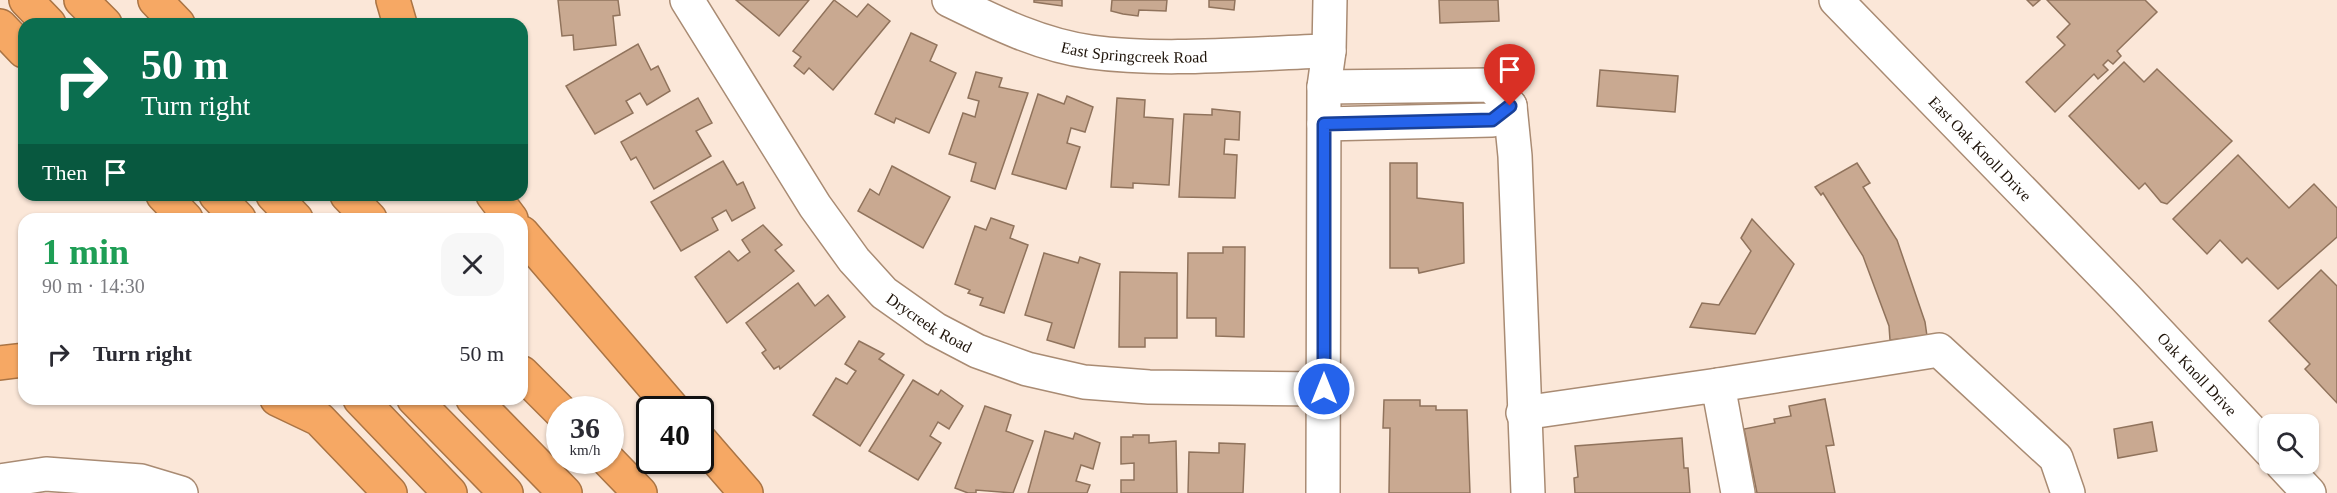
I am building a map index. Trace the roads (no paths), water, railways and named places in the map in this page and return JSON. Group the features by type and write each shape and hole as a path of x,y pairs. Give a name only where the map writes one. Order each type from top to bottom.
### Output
{"highway":[{"path":"26,0 43,18"},
{"path":"81,0 99,18"},
{"path":"155,0 172,18"},
{"path":"393,0 398,18"},
{"path":"0,26 18,45"},
{"path":"169,201 180,213"},
{"path":"222,201 233,213"},
{"path":"279,201 290,213"},
{"path":"353,201 364,213"},
{"path":"528,240 662,396"},
{"path":"0,363 18,361"},
{"path":"528,379 546,397"},
{"path":"290,405 319,419 390,493"},
{"path":"366,405 450,493"},
{"path":"420,405 506,493"},
{"path":"479,405 565,493"},
{"path":"714,456 746,493"},
{"path":"622,474 640,493"}],"street":[{"name":"Drycreek Road","path":"687,0 815,206 854,260 884,293 935,329 977,351 1027,369 1084,382 1149,387 1324,389"},
{"name":"East Springcreek Road","path":"949,0 996,23 1044,41 1090,52 1151,56 1329,51"},
{"path":"1323,493 1324,87 1329,51 1330,0"},
{"name":"East Oak Knoll Drive","path":"1836,0 2125,297"},
{"path":"1324,87 1491,85 1510,106 1515,156 1523,413 1528,493"},
{"path":"1440,86 1442,121"},
{"path":"1324,124 1492,120 1510,106"},
{"name":"Oak Knoll Drive","path":"2125,297 2259,438"},
{"path":"1523,413 1939,350 2056,458 2068,493"},
{"path":"1718,385 1738,493"},
{"path":"2292,474 2310,493"},
{"path":"0,481 58,475 141,481 181,493"}]}
